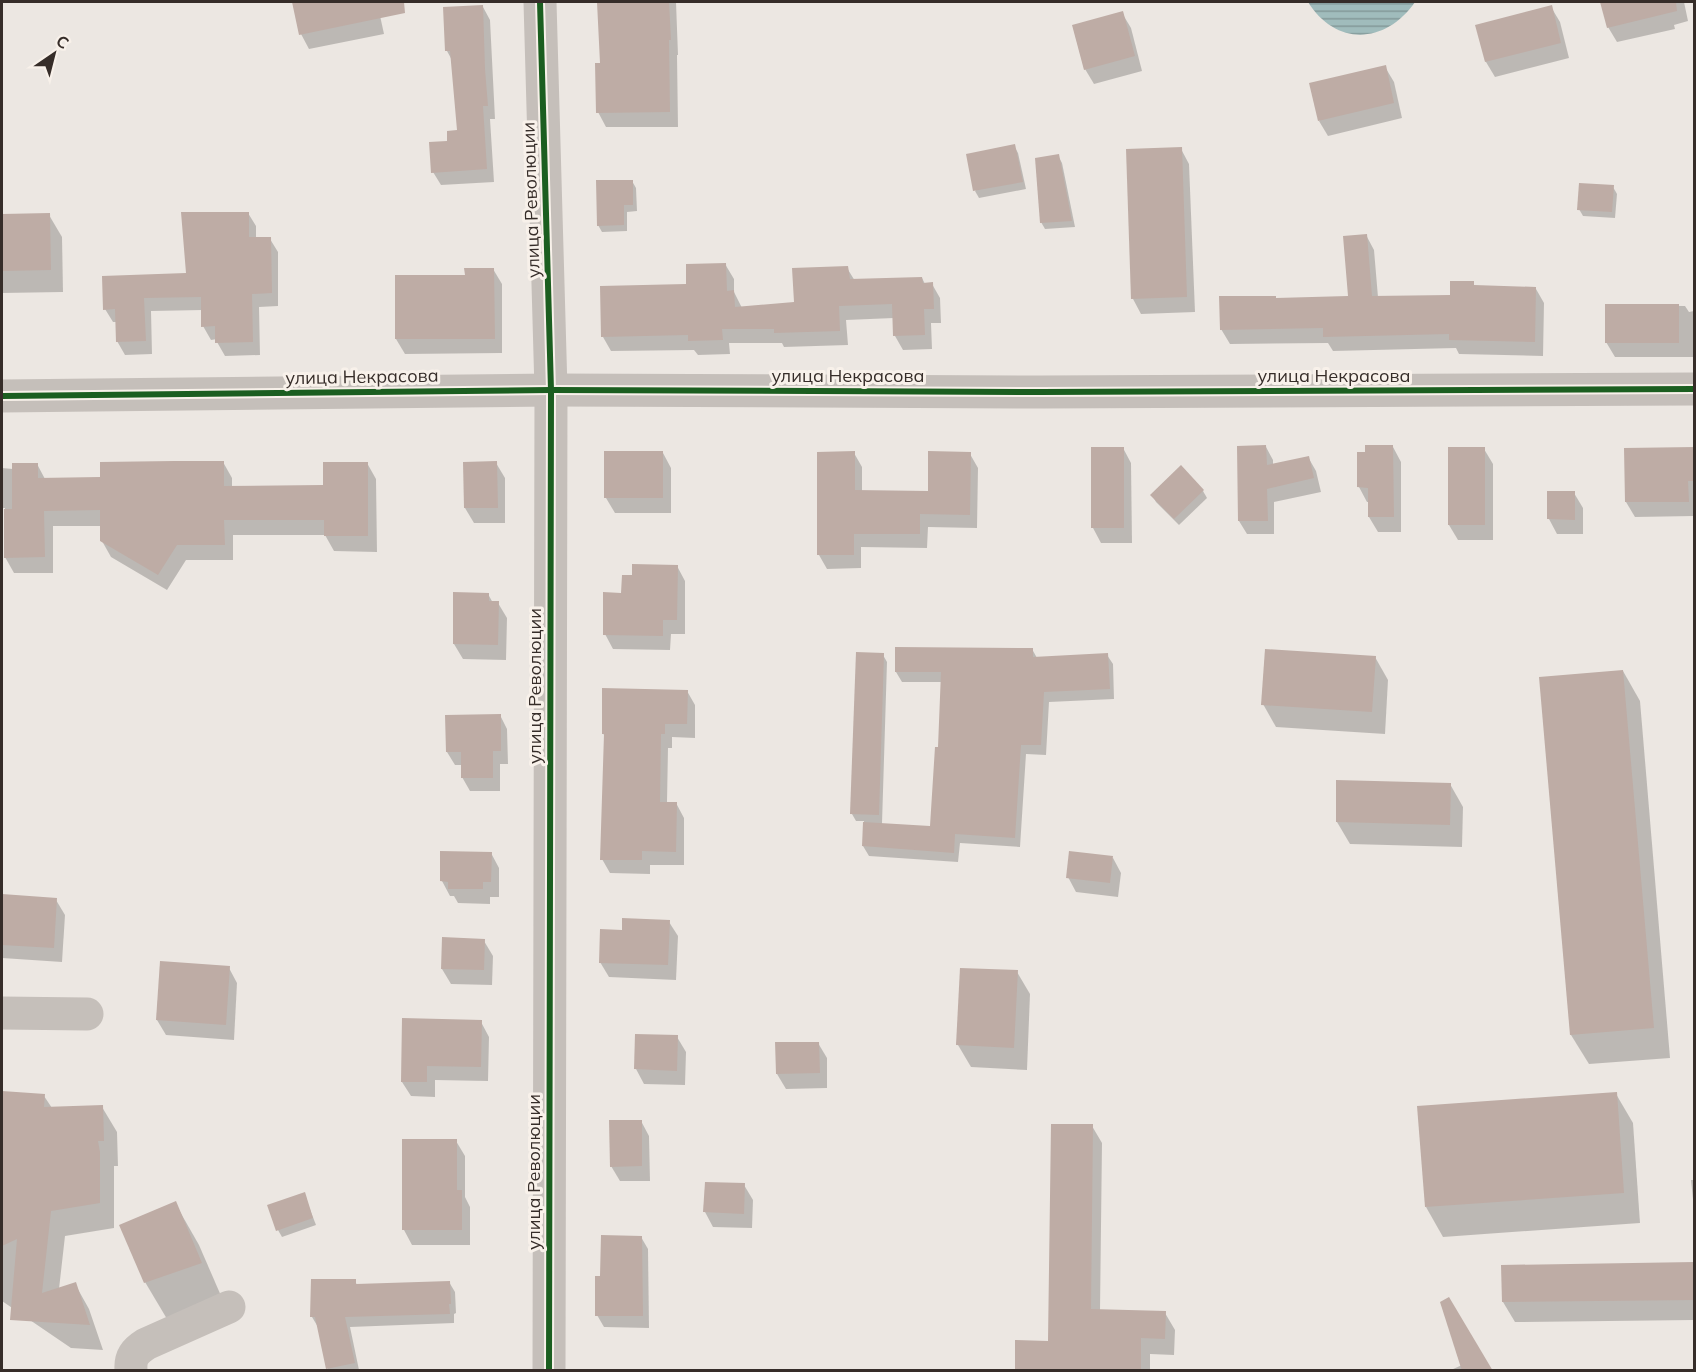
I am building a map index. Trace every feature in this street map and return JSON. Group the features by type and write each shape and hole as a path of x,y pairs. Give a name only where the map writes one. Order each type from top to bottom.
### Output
{"street":[{"name":"улица Революции","path":"540,2 551,390 549,1371"},
{"name":"улица Некрасова","path":"2,396 551,390 1073,392 1695,389"},
{"path":"2,1013 87,1014"},
{"path":"131,1371 130,1362 135,1352 141,1348 229,1306"}],"water":[{"path":"1308,2 1415,2 1390,26 1361,35 1332,27 1319,17"}],"building":[{"path":"292,2 404,2 405,13 299,35"},
{"path":"597,2 669,2 670,112 596,113 595,63 600,63"},
{"path":"1600,2 1676,2 1677,11 1607,28"},
{"path":"483,5 488,106 483,106 487,169 431,173 429,142 447,141 447,131 457,130 450,51 445,51 443,7"},
{"path":"1552,5 1561,43 1485,62 1475,25"},
{"path":"1123,11 1135,56 1084,70 1072,25"},
{"path":"1386,65 1394,103 1318,121 1309,83"},
{"path":"1015,144 1023,182 973,191 966,154"},
{"path":"1182,147 1187,297 1131,299 1126,149"},
{"path":"1059,154 1072,221 1040,223 1035,158"},
{"path":"596,180 633,180 633,205 624,205 624,225 597,226"},
{"path":"1579,183 1614,185 1612,212 1577,210"},
{"path":"181,212 249,212 249,237 271,237 272,293 252,294 253,342 215,343 215,326 201,327 201,297 144,298 146,341 116,342 115,309 103,310 102,276 186,273"},
{"path":"50,213 51,270 2,271 2,214"},
{"path":"1367,234 1372,296 1450,295 1450,281 1474,281 1474,285 1536,287 1535,342 1449,340 1449,334 1323,337 1323,328 1220,330 1219,296 1276,296 1276,298 1348,296 1343,236"},
{"path":"726,263 727,291 734,290 735,307 794,302 792,268 848,266 850,279 922,277 923,283 933,282 934,309 924,309 925,335 893,336 892,304 839,306 840,331 774,333 774,329 722,329 723,340 688,341 688,335 601,337 600,286 686,284 686,264"},
{"path":"464,268 494,268 495,339 395,339 395,275 465,275"},
{"path":"1605,304 1679,304 1679,343 1605,343"},
{"path":"1266,445 1267,465 1309,456 1314,478 1267,489 1268,521 1238,521 1237,446"},
{"path":"1365,445 1393,445 1394,517 1368,517 1368,488 1357,487 1357,452 1365,452"},
{"path":"1091,447 1124,447 1124,528 1091,528"},
{"path":"1448,447 1485,447 1485,525 1448,525"},
{"path":"1695,447 1695,481 1688,481 1689,502 1625,502 1624,448"},
{"path":"604,451 663,451 663,498 604,498"},
{"path":"855,451 855,490 928,491 928,451 971,452 970,515 920,514 920,534 854,534 854,555 817,555 817,452"},
{"path":"224,461 224,486 323,485 323,462 368,462 368,536 324,536 324,520 224,520 225,545 177,545 158,575 100,541 100,510 44,511 45,557 4,558 4,509 12,509 12,463 38,463 38,478 100,477 100,462"},
{"path":"497,461 498,508 464,508 463,462"},
{"path":"1181,465 1204,490 1174,519 1150,495"},
{"path":"1547,491 1575,491 1575,520 1547,519"},
{"path":"632,564 678,565 677,620 663,620 663,636 603,635 603,592 621,593 622,575 632,575"},
{"path":"453,592 489,593 489,601 499,601 498,645 453,644"},
{"path":"895,647 1033,648 1033,657 1108,653 1110,689 1044,692 1041,745 1021,745 1015,838 955,834 954,853 862,846 863,822 930,826 935,747 938,747 941,672 895,672"},
{"path":"1265,649 1376,656 1372,712 1261,705"},
{"path":"856,652 884,653 879,815 850,814"},
{"path":"1623,670 1654,1028 1570,1035 1539,677"},
{"path":"602,688 688,690 687,724 665,724 665,734 661,734 660,802 677,802 676,852 642,851 642,860 600,860 604,734 602,734"},
{"path":"501,714 501,751 493,751 493,778 461,778 461,752 446,752 445,715"},
{"path":"1336,780 1451,783 1450,825 1336,822"},
{"path":"440,851 492,852 491,882 483,882 483,889 448,889 448,882 440,881"},
{"path":"1069,851 1113,856 1110,883 1066,878"},
{"path":"2,894 57,898 54,948 2,945"},
{"path":"622,918 670,920 668,965 599,963 600,929 622,930"},
{"path":"442,937 485,939 484,970 441,969"},
{"path":"160,961 230,966 226,1025 156,1020"},
{"path":"960,968 1018,970 1014,1048 956,1045"},
{"path":"402,1018 482,1020 481,1067 427,1066 427,1082 401,1082"},
{"path":"635,1034 678,1035 677,1071 634,1069"},
{"path":"775,1042 819,1042 820,1073 776,1074"},
{"path":"2,1091 45,1094 44,1107 103,1105 104,1141 98,1141 100,1203 51,1211 42,1293 76,1282 90,1325 10,1320 17,1239 2,1246"},
{"path":"1617,1092 1624,1193 1425,1207 1417,1106"},
{"path":"609,1120 642,1120 642,1166 610,1167"},
{"path":"1051,1124 1093,1124 1091,1309 1166,1311 1165,1339 1141,1338 1141,1371 1015,1371 1015,1340 1048,1341"},
{"path":"402,1139 457,1139 457,1190 462,1190 462,1230 402,1230"},
{"path":"705,1182 745,1183 744,1214 703,1212"},
{"path":"305,1192 313,1218 276,1231 267,1205"},
{"path":"176,1201 202,1263 144,1283 119,1225"},
{"path":"601,1235 642,1236 643,1316 595,1316 595,1276 600,1276"},
{"path":"1695,1262 1695,1300 1502,1302 1501,1265"},
{"path":"311,1279 356,1279 356,1284 450,1281 450,1314 345,1317 355,1363 326,1369 315,1317 310,1317"},
{"path":"1449,1297 1493,1371 1462,1371 1440,1302"}],"cycle path":[{"path":"540,2 551,390 549,1370"},
{"path":"2,396 551,390 1042,392 1694,389"}]}
